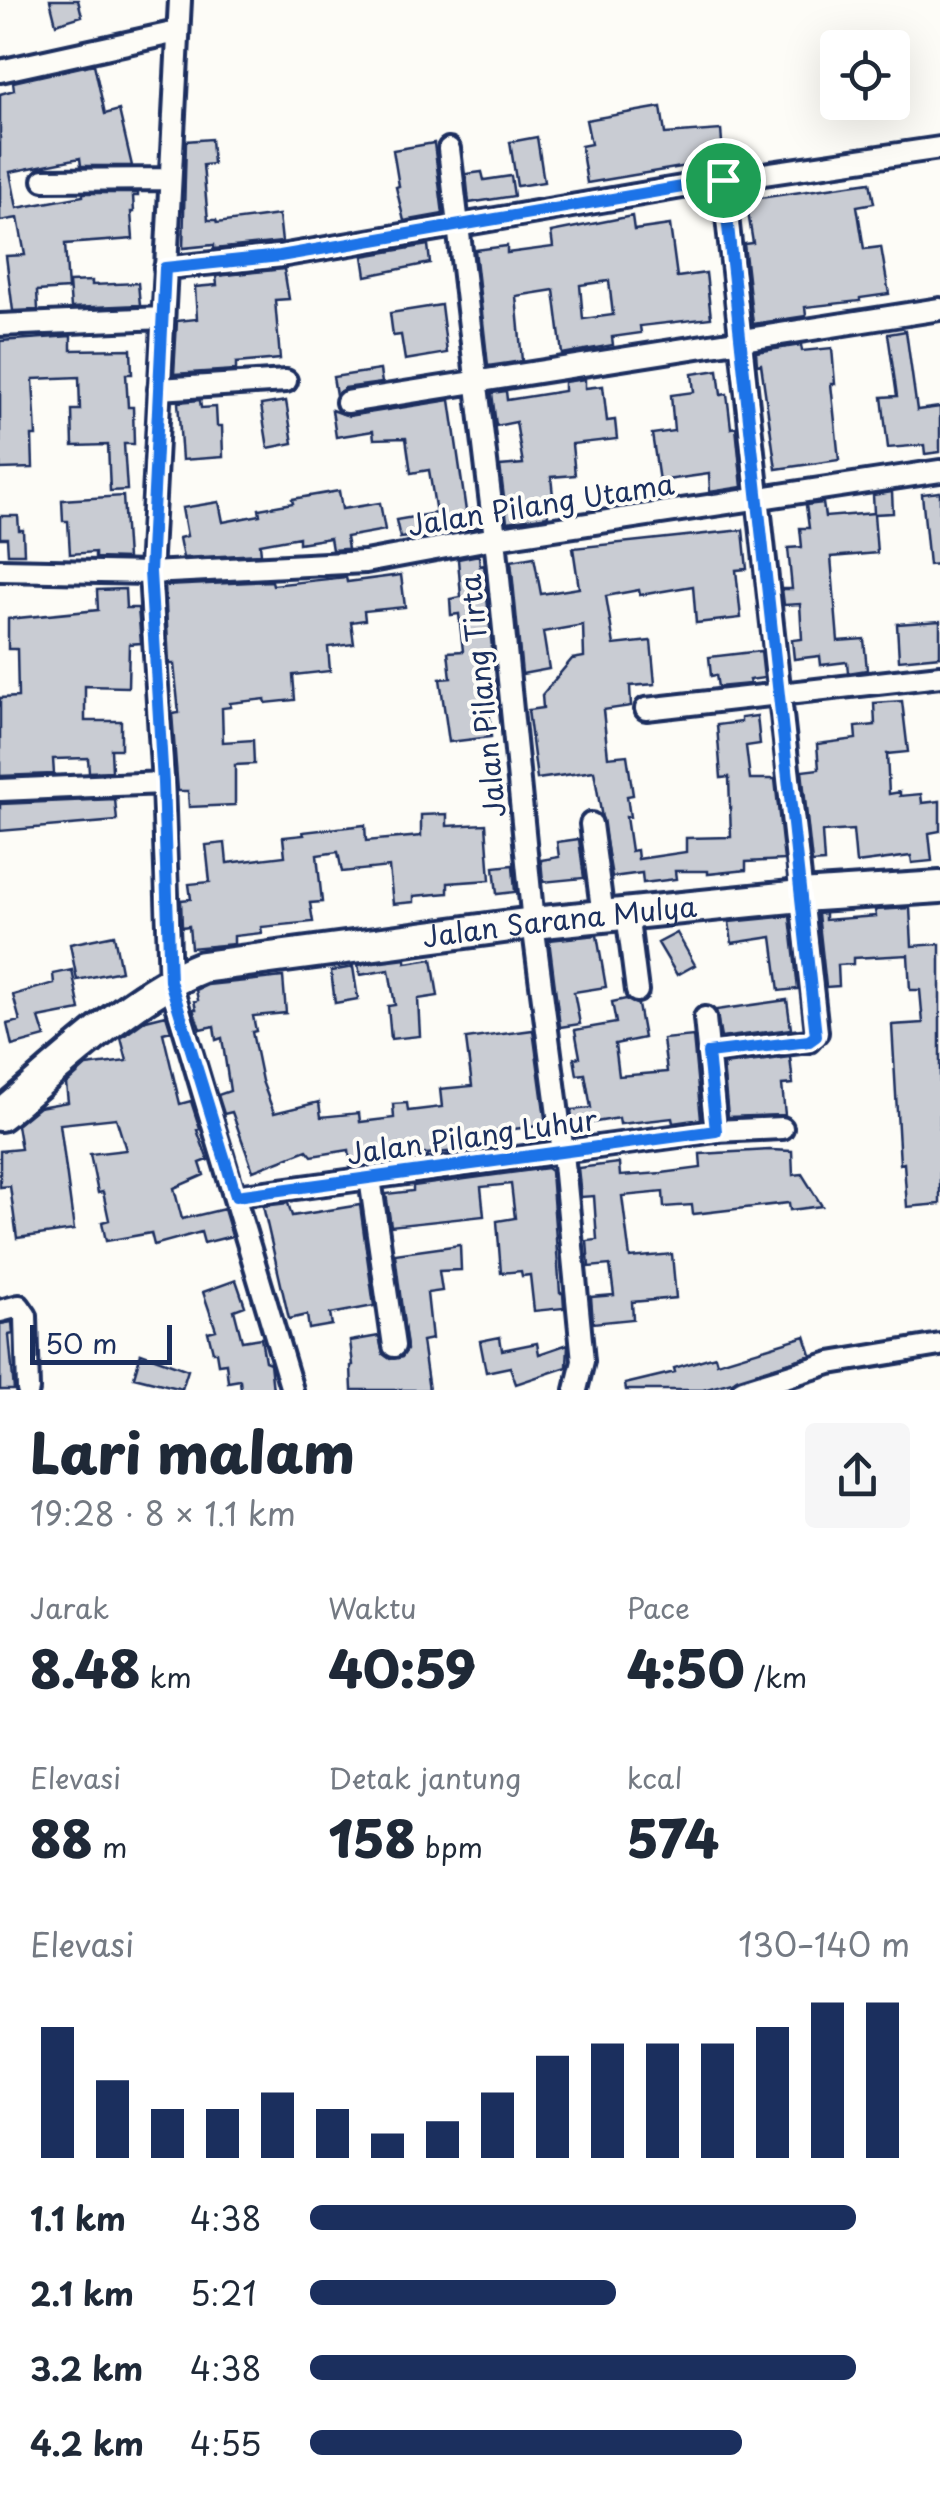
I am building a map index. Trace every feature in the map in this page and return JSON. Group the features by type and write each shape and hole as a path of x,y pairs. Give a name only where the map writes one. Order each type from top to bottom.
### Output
{"street":[{"path":"180,0 150,572 176,978 292,1390"},
{"path":"0,71 177,32"},
{"name":"Jalan Pilang Tirta","path":"450,148 495,538 532,923 563,1153 583,1361 576,1390"},
{"path":"165,268 280,256 723,180 940,148"},
{"path":"44,180 170,180"},
{"path":"708,1053 809,1041 816,1036 723,180"},
{"path":"347,402 940,308"},
{"path":"0,325 162,318"},
{"path":"159,389 286,381"},
{"name":"Jalan Pilang Utama","path":"0,570 150,572 365,562 495,538 940,471"},
{"path":"646,709 940,676"},
{"path":"0,790 163,783"},
{"path":"591,824 637,991"},
{"name":"Jalan Sarana Mulya","path":"176,978 213,965 532,923 801,896 940,887"},
{"path":"0,1115 176,978"},
{"path":"705,1018 716,1131"},
{"name":"Jalan Pilang Luhur","path":"236,1196 716,1131 782,1128"},
{"path":"370,1178 394,1346"},
{"path":"0,1312 20,1306 26,1316 28,1390"},
{"path":"744,1390 830,1363 940,1345"}],"building":[{"path":"50,0 78,0 82,16 56,24"},
{"path":"94,64 105,114 119,110 132,166 81,166 80,158 10,172 17,208 83,193 138,193 133,196 131,212 133,239 65,244 68,289 37,291 38,310 13,311 6,256 25,255 18,218 0,221 0,94 14,90 13,82"},
{"path":"661,107 665,134 721,130 724,166 693,165 587,183 581,146 591,144 586,120"},
{"path":"537,137 544,182 517,186 510,142"},
{"path":"211,139 213,164 203,165 208,220 217,223 279,215 282,242 183,248 186,141"},
{"path":"434,143 443,214 404,221 393,150"},
{"path":"482,172 484,180 511,176 514,196 469,203 466,174"},
{"path":"870,182 874,203 857,206 864,249 881,247 889,294 805,307 806,316 753,324 744,244 753,243 746,200"},
{"path":"632,216 634,230 670,225 677,277 706,273 711,318 640,326 641,333 612,337 613,345 562,354 554,290 516,296 522,361 488,366 475,250 507,246 507,253 553,247 551,232","holes":["609,281 613,315 583,319 580,285"]},
{"path":"428,245 430,263 366,276 363,256"},
{"path":"284,269 289,299 275,300 280,359 236,363 236,370 174,374 177,321 197,319 195,287 217,285 216,276"},
{"path":"92,281 92,285 138,283 140,305 71,308 69,282"},
{"path":"441,305 447,353 405,360 401,335 393,336 390,313"},
{"path":"906,331 917,410 940,407 940,452 925,454 924,445 888,448 882,397 897,396 888,334"},
{"path":"71,336 71,350 131,349 132,374 126,374 128,407 133,407 134,444 124,444 127,490 110,491 108,445 73,446 72,410 80,410 79,377 33,379 33,468 0,469 0,341"},
{"path":"801,345 802,351 832,348 835,384 831,384 839,460 776,469 756,352"},
{"path":"380,370 382,383 345,388 336,395 333,377"},
{"path":"718,370 721,395 727,394 731,428 736,427 742,487 710,492 709,474 659,481 652,434 674,431 671,395 694,392 692,374"},
{"path":"585,379 585,388 603,386 607,421 615,420 617,439 572,444 575,475 551,477 554,505 547,506 548,516 507,522 500,466 523,464 516,422 496,426 492,393 506,391 507,400 564,391 564,382"},
{"path":"200,400 201,408 216,407 217,426 222,426 223,457 182,460 178,402"},
{"path":"450,400 466,511 478,509 480,527 400,538 396,520 436,513 429,470 411,473 406,438 374,439 373,431 336,437 332,410 349,416"},
{"path":"286,401 293,443 268,448 261,405"},
{"path":"339,491 342,509 380,503 385,530 346,537 348,549 332,550 330,538 299,543 299,537 260,544 261,554 183,558 179,538 187,536 182,508 219,502 223,522 260,515 259,509 293,503 292,499"},
{"path":"892,492 893,513 874,514 877,553 831,557 838,641 864,639 867,670 848,673 847,662 821,665 820,656 794,659 792,640 802,639 800,604 784,605 782,589 792,589 788,548 802,547 800,528 809,528 806,505 823,503 825,517 874,513 873,495"},
{"path":"940,492 940,564 929,565 922,494"},
{"path":"123,496 127,559 95,558 95,552 70,554 62,500"},
{"path":"0,516 18,516 24,554 8,554 7,538 0,538"},
{"path":"743,530 747,569 736,570 741,618 696,623 693,586 606,596 614,645 651,641 655,684 630,686 631,706 603,710 608,757 627,755 633,795 627,796 630,817 626,817 631,851 637,850 638,859 686,852 686,838 731,837 729,777 721,778 717,725 757,716 760,744 746,746 750,779 775,779 784,860 746,862 746,870 708,874 675,871 676,879 643,883 642,873 612,877 594,771 537,779 528,710 543,708 542,695 572,659 584,657 583,625 543,632 549,669 522,674 511,561 534,557 541,594 579,588 573,548"},
{"path":"479,555 480,566 484,565 494,669 487,670 491,737 449,742 440,679 451,678 448,652 463,651 459,614 451,615 450,599 461,597 458,559"},
{"path":"401,575 405,607 364,611 365,620 351,622 354,644 328,647 330,671 293,675 295,700 266,703 265,699 230,703 231,707 222,708 223,742 253,740 254,764 235,765 235,805 189,807 188,791 178,791 172,714 179,713 174,664 169,664 165,586 272,581 273,585 346,577 347,582"},
{"path":"125,589 126,608 138,608 141,643 129,644 128,687 85,686 85,721 121,721 121,749 111,749 112,771 89,772 88,758 53,759 54,774 0,776 0,698 18,697 17,649 8,649 8,619 98,610 97,590"},
{"path":"940,621 940,656 899,660 897,624"},
{"path":"761,651 764,678 749,680 750,684 718,687 716,675 711,676 709,657"},
{"path":"902,701 908,752 887,754 889,794 921,794 922,803 940,801 940,831 929,833 932,861 912,863 911,856 856,863 853,830 822,832 824,862 812,863 802,771 819,769 817,744 856,739 855,727 875,725 874,703"},
{"path":"115,799 117,821 0,831 0,804"},
{"path":"447,814 447,826 486,824 490,880 448,883 448,893 414,896 414,902 393,904 389,867 342,872 338,852 317,855 322,902 310,903 313,922 261,927 262,933 234,936 234,944 191,948 189,926 182,927 181,900 191,899 189,884 210,882 206,845 225,843 227,863 285,856 283,837 365,825 366,841 421,836 421,815"},
{"path":"579,839 584,878 543,882 541,860 559,857 557,842"},
{"path":"513,865 515,892 497,894 494,867"},
{"path":"910,908 912,946 940,944 940,1204 907,1207 904,1163 900,1164 892,1025 923,1023 920,990 910,990 908,955 853,958 853,964 838,965 839,986 826,987 818,914 825,913 825,920 876,916 875,910"},
{"path":"790,916 798,989 779,991 772,937 732,943 729,922"},
{"path":"677,933 695,965 677,975 658,943"},
{"path":"114,935 121,971 77,980 70,944"},
{"path":"597,935 606,987 574,992 580,1024 560,1027 549,940"},
{"path":"406,959 406,963 432,959 438,996 418,999 420,1036 391,1039 388,1006 395,1005 389,970 360,975 358,965"},
{"path":"353,967 358,999 335,1003 331,971"},
{"path":"72,970 80,1010 39,1018 45,1037 12,1046 7,1024 20,1021 13,995 54,983 53,974"},
{"path":"283,977 286,1013 253,1016 256,1031 252,1032 262,1081 274,1113 319,1102 321,1117 359,1113 360,1122 394,1118 393,1104 407,1103 408,1111 442,1107 440,1089 472,1086 466,1039 533,1030 546,1125 466,1135 467,1150 370,1155 370,1160 350,1162 349,1150 312,1156 307,1150 253,1171 232,1112 224,1114 218,1095 230,1091 222,1038 216,1040 214,1026 200,1029 194,1001 198,1000 196,990 207,985"},
{"path":"626,999 638,1005 644,1038 615,1044 619,1076 667,1072 663,1039 693,1036 701,1119 620,1124 619,1118 573,1126 571,1110 591,1108 585,1074 577,1075 574,1058 580,1057 575,1030 616,1023 612,1002"},
{"path":"787,1000 791,1029 721,1038 716,1010"},
{"path":"166,1015 171,1031 163,1033 180,1104 191,1101 208,1160 200,1163 204,1175 174,1188 182,1219 224,1209 232,1236 204,1243 201,1232 154,1245 151,1233 106,1241 102,1222 109,1220 103,1192 98,1193 90,1154 126,1150 116,1118 60,1124 74,1230 17,1238 10,1186 0,1187 0,1151 21,1149 17,1125 39,1107 68,1102 66,1084 86,1066 127,1061 121,1038 146,1020"},
{"path":"790,1057 793,1084 782,1085 785,1115 728,1117 723,1065"},
{"path":"792,1151 793,1175 802,1174 822,1206 790,1210 789,1203 693,1214 692,1205 664,1207 663,1192 622,1196 630,1258 672,1254 676,1298 632,1302 633,1319 593,1323 591,1297 614,1295 610,1265 589,1267 587,1241 597,1240 594,1196 581,1197 578,1168 619,1163 620,1176 662,1173 701,1168 700,1154"},
{"path":"547,1168 551,1171 564,1308 534,1311 530,1275 522,1276 521,1271 501,1273 497,1221 515,1218 511,1184 481,1187 484,1216 391,1226 386,1194 413,1191 413,1186"},
{"path":"288,1203 292,1216 360,1205 374,1306 330,1314 332,1325 309,1329 307,1315 289,1319 263,1206"},
{"path":"460,1245 461,1270 439,1271 442,1291 427,1293 432,1339 422,1341 429,1390 352,1390 350,1341 379,1336 383,1354 390,1359 402,1357 407,1350 395,1254"},
{"path":"236,1280 245,1306 234,1310 242,1341 261,1338 265,1361 270,1363 273,1390 241,1390 240,1380 228,1382 226,1363 218,1364 213,1352 208,1332 216,1330 203,1292"},
{"path":"12,1322 13,1334 9,1335 14,1390 0,1390 0,1324"},
{"path":"805,1336 811,1355 732,1382 703,1390 626,1390 625,1384 675,1372 674,1368 715,1356 717,1363"},
{"path":"500,1337 502,1350 537,1343 539,1354 568,1344 567,1367 516,1384 510,1367 486,1372 480,1341"},
{"path":"141,1353 188,1370 182,1389 134,1377"}],"route":[{"path":"723,180 816,1036 809,1041 708,1053 716,1131 236,1196 170,981 150,572 165,268 280,256 723,180"}]}
